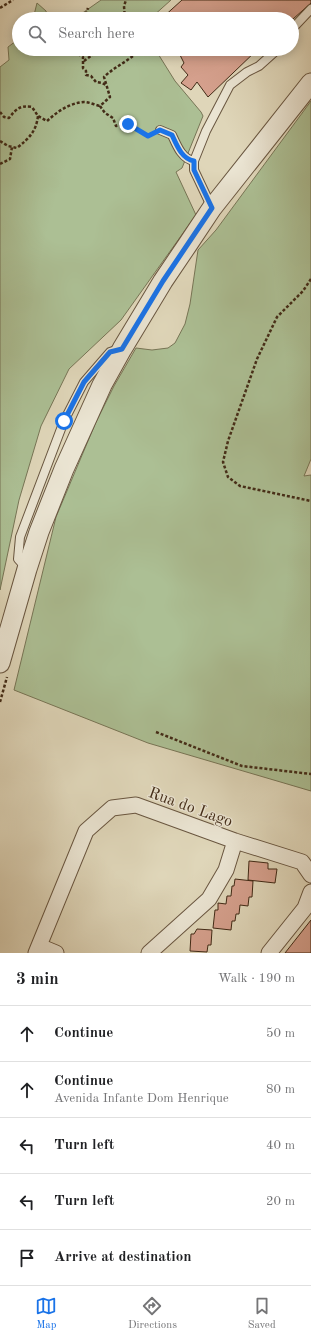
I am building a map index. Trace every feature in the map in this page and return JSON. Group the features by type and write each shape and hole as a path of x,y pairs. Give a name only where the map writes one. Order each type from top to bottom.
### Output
{"street":[{"path":"5,667 27,569 39,532 64,469 102,385 163,281 212,208 311,83"},
{"name":"Rua do Lago","path":"38,950 86,831 112,808 136,805 235,841 302,862 311,875"},
{"path":"149,953 209,899 226,870 235,841"},
{"path":"269,953 305,908 311,892"},
{"path":"38,950 56,953"}],"lane":[{"path":"299,22 311,9"},
{"path":"212,208 194,170 194,161 206,131 230,85 247,72 259,66 270,56"},
{"path":"160,130 172,135 184,156 188,160 194,161"}],"path":[{"path":"0,8 13,0"},
{"path":"124,12 124,6 126,0"},
{"path":"87,12 88,8"},
{"path":"81,56 83,57 83,68 86,71 86,75 91,76 96,82 107,86"},
{"path":"83,62 91,56"},
{"path":"100,106 110,97 104,77 112,69 127,61 132,56"},
{"path":"0,112 4,117 9,118 16,110 24,106 32,107 38,116 47,121 56,113 70,105 85,102 100,106 105,113 113,118 116,126 128,124 148,136 160,130"},
{"path":"0,141 12,148 18,148 30,137 37,126 38,116"},
{"path":"0,164 10,159 12,148"},
{"path":"311,279 302,291 277,317 256,359 228,442 223,462 228,477 240,486 311,501"},
{"path":"0,702 5,667"},
{"path":"156,732 242,766 311,774"}],"green space":[{"path":"101,0 171,0 158,12 84,12"},
{"path":"37,3 46,12 35,12"},
{"path":"12,44 12,56 159,56 175,81 203,116 182,168 176,172 196,215 121,320 69,369 41,426 19,500 0,590 0,67 9,60 8,47"},
{"path":"311,101 311,459 304,476 311,475 311,791 148,743 14,690 56,517 96,422 114,386 136,348 152,350 168,348 175,343 185,324 190,304 198,250 216,230"}],"building":[{"path":"182,0 311,0 311,3 299,14 299,12 169,12"},
{"path":"180,56 251,56 208,97 197,82 191,90 181,83 188,75 181,67 184,63"},
{"path":"249,861 268,863 268,869 277,869 275,883 248,880"},
{"path":"235,879 253,881 252,897 249,897 248,906 240,905 239,914 236,914 235,921 232,921 231,930 213,928 215,910 218,910 218,903 226,904 227,896 231,896 232,886 234,886"},
{"path":"311,920 311,953 285,953"},
{"path":"197,929 212,930 211,945 208,945 207,952 190,951 191,934 194,934"}],"route":[{"path":"64,421 84,382 110,352 122,349 163,281 212,208 194,170 194,161 188,160 184,156 172,135 160,130 148,136 128,124"}]}
